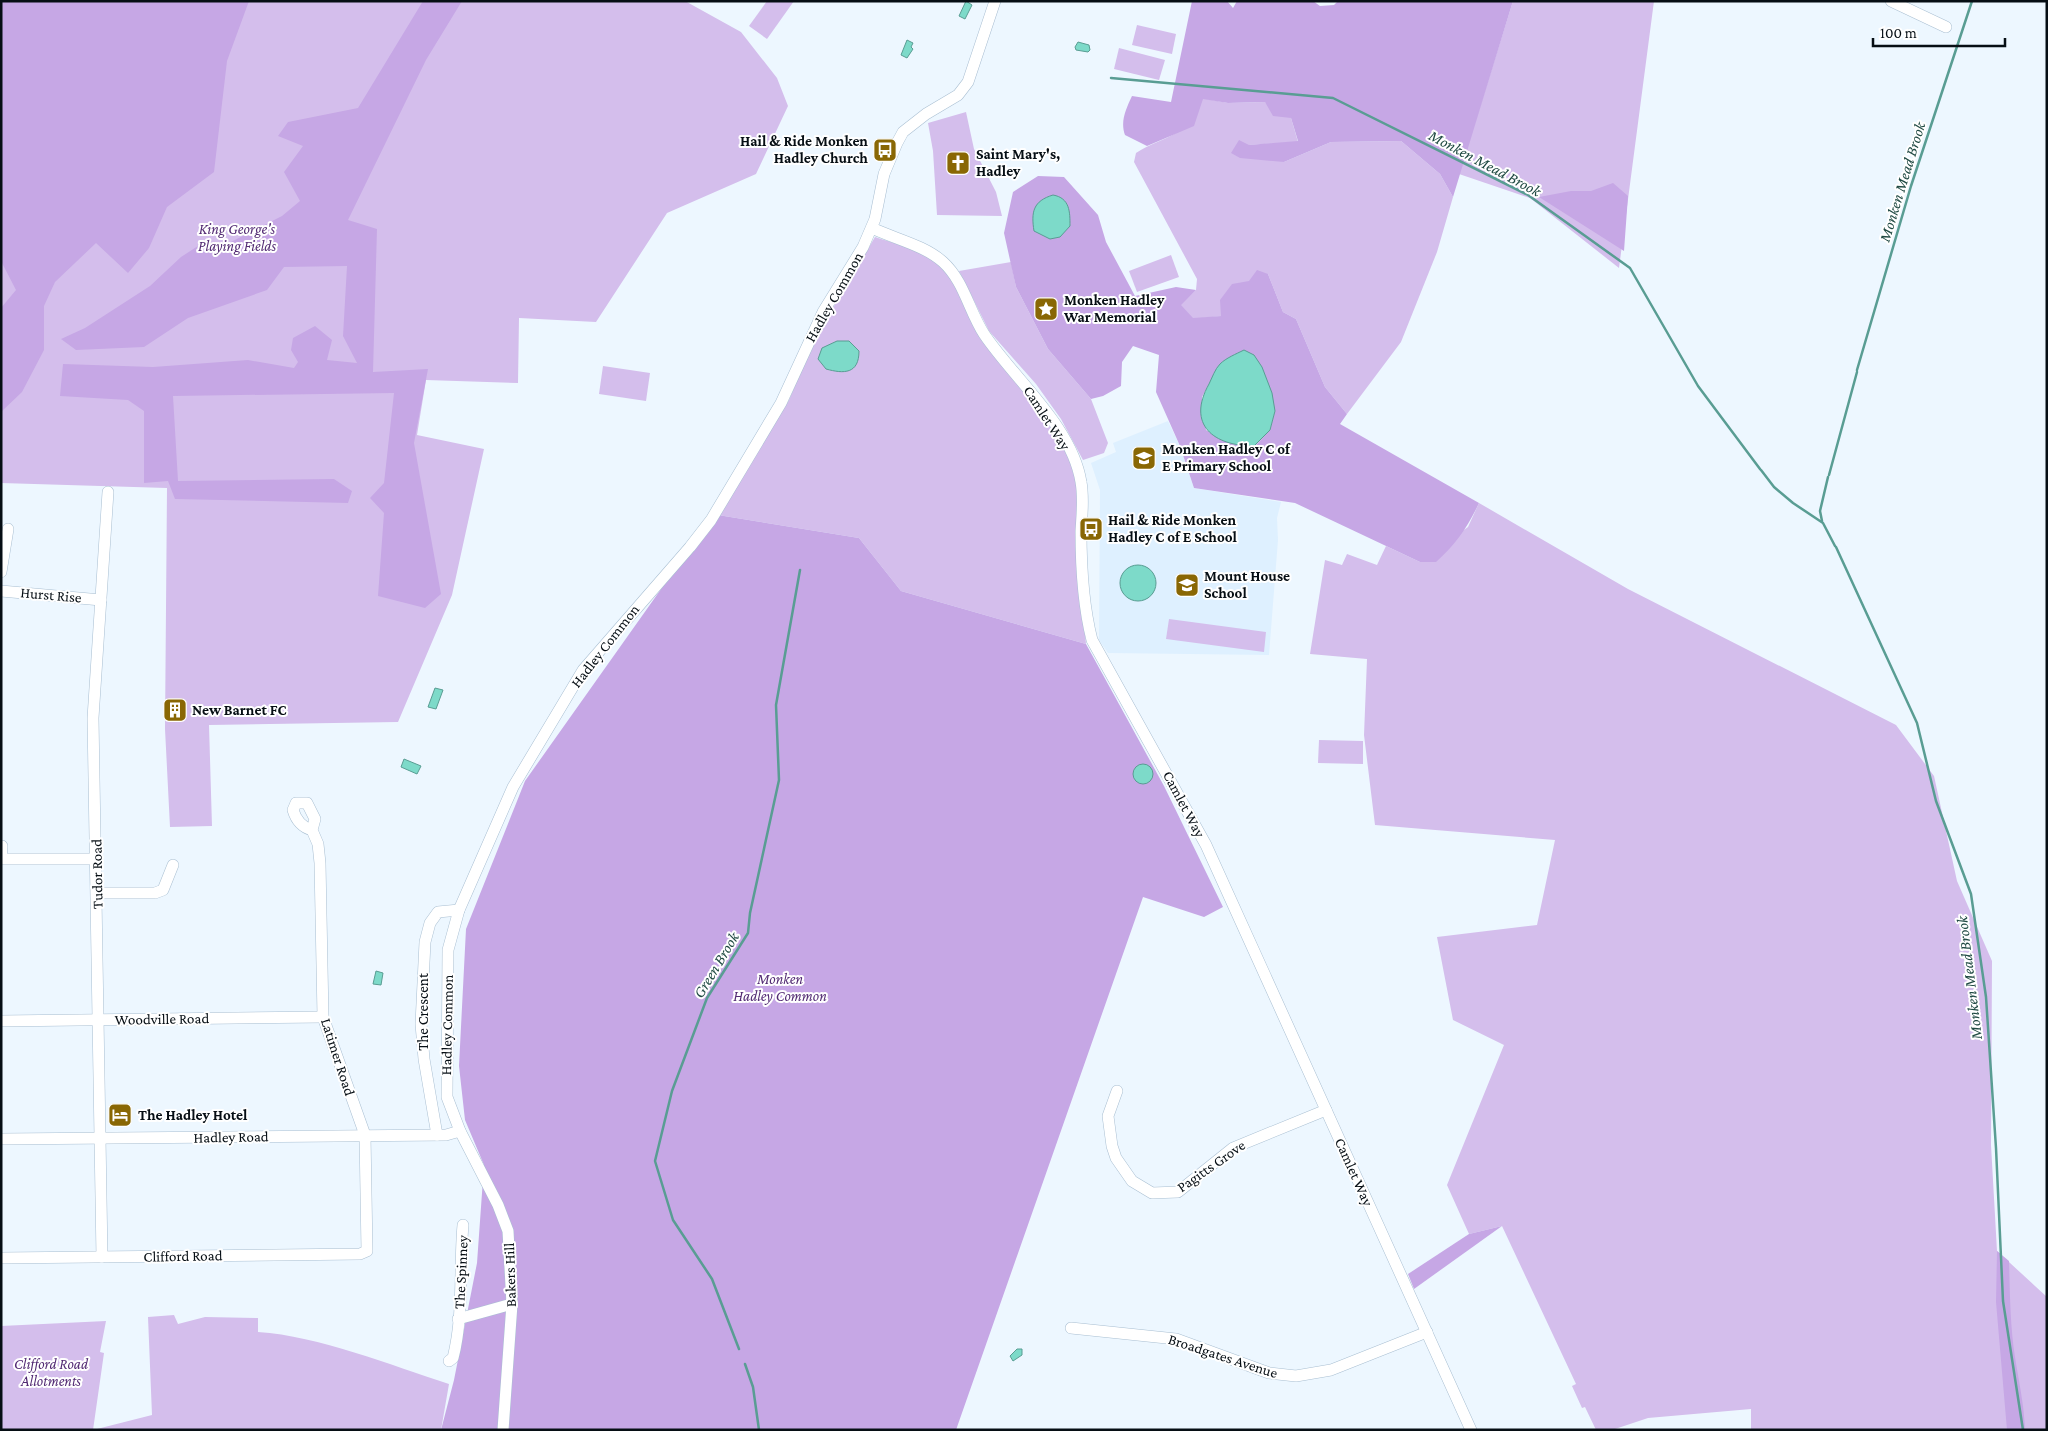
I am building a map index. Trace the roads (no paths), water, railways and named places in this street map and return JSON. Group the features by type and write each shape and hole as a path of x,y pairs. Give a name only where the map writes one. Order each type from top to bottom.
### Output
{"street":[{"name":"Hadley Common","path":"460,1131 447,1097 448,950 459,910 503,806 583,670 690,547 711,520 781,403 810,337 863,247 872,228 884,174 903,132 926,114 958,95 968,82 995,1"},
{"path":"1895,2 1946,27"},
{"name":"Camlet Way","path":"872,228 922,248 949,268 960,284 983,333 1027,386 1068,447 1081,483 1082,559 1088,626 1092,640 1206,845 1471,1430"},
{"name":"Tudor Road","path":"102,1257 94,718 108,492"},
{"path":"1,572 8,529"},
{"name":"Hurst Rise","path":"1,591 101,600"},
{"name":"Latimer Road","path":"312,830 318,844 320,863 323,1017 365,1135 367,1247 365,1253"},
{"path":"2,846 1,859 97,859"},
{"path":"97,893 166,894 173,866"},
{"name":"The Crescent","path":"437,1135 424,1059 421,1024 425,942 430,923 438,912 459,910"},
{"name":"Woodville Road","path":"1,1021 323,1017"},
{"name":"Pagitts Grove","path":"1117,1091 1108,1116 1112,1146 1116,1158 1132,1181 1152,1193 1178,1192 1233,1148 1326,1110"},
{"name":"Hadley Road","path":"1,1140 437,1135 454,1134 460,1131"},
{"name":"Bakers Hill","path":"460,1131 498,1205 508,1231 512,1304 503,1430"},
{"name":"The Spinney","path":"449,1361 453,1358 455,1352 463,1225"},
{"name":"Clifford Road","path":"1,1258 365,1253"},
{"name":"The Spinney","path":"458,1319 512,1304"},
{"name":"Broadgates Avenue","path":"1071,1328 1176,1339 1269,1373 1296,1376 1331,1370 1427,1332"}],"waterway":[{"name":"Monken Mead Brook","path":"1857,370 1911,186 1972,1"},
{"name":"Monken Mead Brook","path":"1111,78 1333,98 1528,195 1630,268 1698,386 1760,469"},
{"name":"Monken Mead Brook","path":"1829,475 1857,372"},
{"name":"Monken Mead Brook","path":"1761,470 1774,487 1793,503 1823,523 1835,546"},
{"name":"Monken Mead Brook","path":"1822,521 1820,511 1828,477"},
{"name":"Monken Mead Brook","path":"1836,547 1917,723 1936,801 1971,894 1986,997 1996,1148 2003,1301 2023,1430"},
{"name":"Green Brook","path":"739,1349 712,1279 673,1220 655,1161 672,1091 707,998 748,933 750,913 779,780 776,705 800,570"},
{"name":"Green Brook","path":"745,1364 753,1387 759,1430"}],"place":[{"name":"Hail & Ride Monken Hadley Church","path":"885,150"},
{"name":"Saint Mary's, Hadley","path":"958,163"},
{"name":"Monken Hadley War Memorial","path":"1046,309"},
{"name":"Monken Hadley C of E Primary School","path":"1144,458"},
{"name":"Hail & Ride Monken Hadley C of E School","path":"1091,529"},
{"name":"Mount House School","path":"1187,585"},
{"name":"New Barnet FC","path":"175,710"},
{"name":"The Hadley Hotel","path":"120,1115"}],"park label":[{"name":"King George's Playing Fields","path":"237,238"},
{"name":"Monken Hadley Common","path":"780,988"},
{"name":"Clifford Road Allotments","path":"51,1372"}]}
